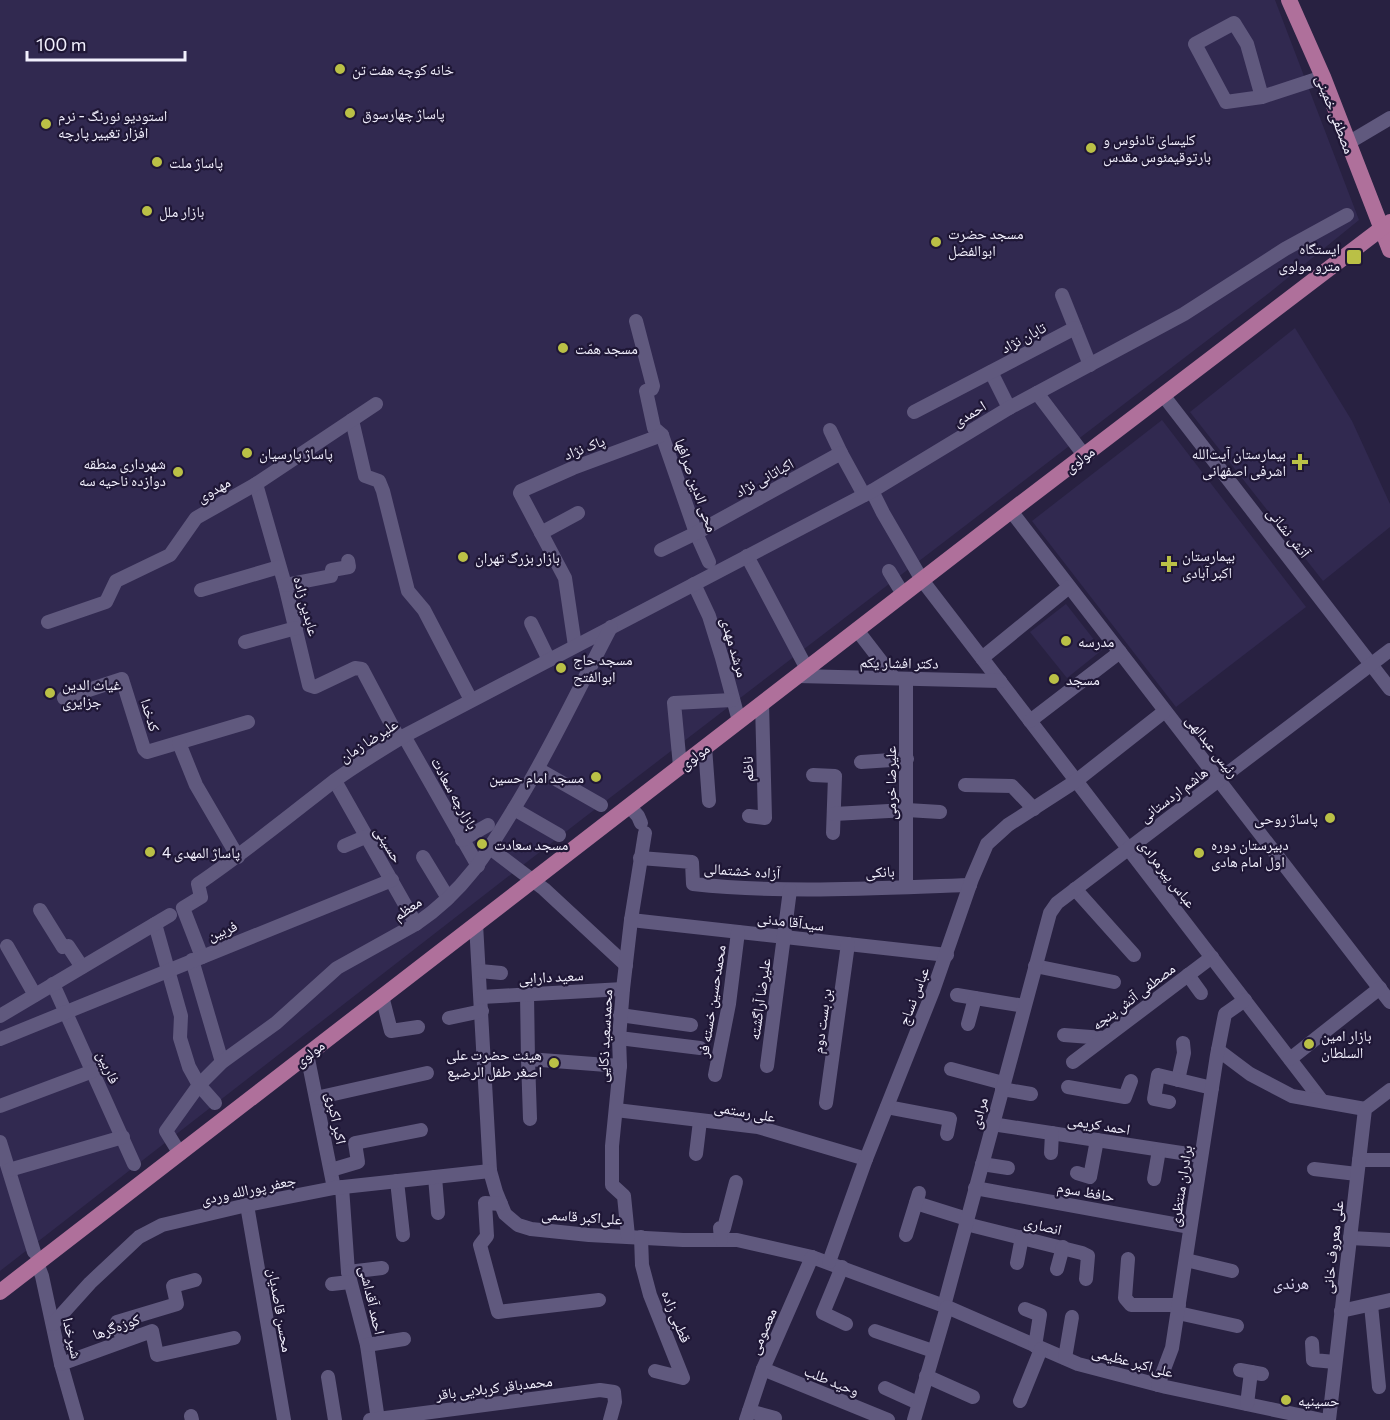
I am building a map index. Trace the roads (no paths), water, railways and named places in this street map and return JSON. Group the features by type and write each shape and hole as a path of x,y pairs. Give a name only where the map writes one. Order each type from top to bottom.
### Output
{"main road":[{"name":"مصطفی خمینی","path":"1289,0 1323,77 1348,143 1386,225 1390,250"},
{"name":"مولوی","path":"0,1292 36,1258 180,1154 922,579 1386,225"}],"street":[{"path":"1262,97 1246,44 1234,23 1195,44 1226,102 1262,97 1323,77"},
{"path":"1348,143 1390,118"},
{"name":"احمدی","path":"607,629 747,556 827,520 1010,408 1184,314 1285,249 1347,215"},
{"path":"1062,296 1090,365"},
{"name":"محی الدین صرافها","path":"636,321 653,387 646,392 654,428 662,435 696,533 709,562"},
{"name":"تابان نژاد","path":"1010,408 991,372 1075,328"},
{"path":"915,412 991,372"},
{"path":"1037,393 1084,455"},
{"name":"آتش نشانی","path":"1163,395 1390,689"},
{"name":"مهدوی","path":"48,622 106,602 116,581 170,555 196,518 256,484 376,404"},
{"path":"352,420 365,476 379,481 383,491 408,591 424,610 471,700"},
{"path":"830,430 841,453 868,493"},
{"name":"پاک نژاد","path":"541,532 521,491 573,468 662,435"},
{"name":"اکباتانی نژاد","path":"660,550 696,533 841,453"},
{"name":"عابدین زاده","path":"256,484 285,585 309,685 312,687 359,668"},
{"name":"عباس پیرمرادی","path":"868,493 883,513 922,579 1323,1101"},
{"name":"رئیس عبدالهی","path":"1011,511 1390,1002"},
{"path":"574,646 565,578 541,532 578,513"},
{"path":"747,556 802,673"},
{"path":"201,590 279,567"},
{"path":"285,585 331,576 332,570 349,569"},
{"path":"889,572 903,594"},
{"name":"مرشد مهدی","path":"694,584 712,626 739,720"},
{"path":"982,658 1069,587"},
{"path":"531,623 549,660"},
{"path":"245,642 296,627"},
{"name":"علیرضا زمان","path":"196,958 183,908 201,897 198,884 238,857 335,781 401,737 607,629"},
{"name":"معظم","path":"180,1154 166,1131 199,1085 222,1062 276,1023 337,968 416,924 465,882 490,848 538,769 607,629"},
{"path":"857,630 900,678"},
{"name":"هاشم اردستانی","path":"1045,928 1050,913 1075,889 1390,650"},
{"path":"1030,721 1119,652"},
{"name":"بازارچه سعادت","path":"359,668 362,669 478,866"},
{"name":"دکتر افشار یکم","path":"802,673 1000,681"},
{"name":"علیرضا خرمی","path":"900,678 906,759 906,887"},
{"name":"کدخدا","path":"64,698 122,679 146,751 248,722"},
{"path":"680,766 674,703 732,699"},
{"name":"ناظم","path":"749,816 765,818 757,780 762,703"},
{"name":"عباس نساج","path":"829,1262 866,1159 947,956 970,885 987,844 1008,825 1076,781 1165,711"},
{"path":"179,742 196,785 238,857"},
{"path":"705,747 709,801"},
{"path":"861,762 906,759"},
{"path":"538,769 601,805"},
{"path":"813,776 835,776 833,833"},
{"name":"حسینی","path":"335,781 416,924"},
{"path":"964,785 1012,786 1034,808"},
{"name":"محمدسعید ذکایی","path":"629,806 638,816 643,828 622,989 620,1066 612,1146 612,1185 624,1196 634,1237"},
{"path":"514,809 559,835"},
{"path":"834,814 907,810 940,812"},
{"path":"462,840 488,825"},
{"path":"344,846 365,837"},
{"path":"490,848 533,880 626,965"},
{"path":"423,858 448,897"},
{"name":"آزاده خشتمالی","path":"640,858 692,862 693,884 790,890"},
{"name":"فربین","path":"0,1039 392,880"},
{"name":"بانکی","path":"790,890 970,885"},
{"path":"1075,889 1134,955"},
{"name":"علیرضا آراگشته","path":"767,1066 790,890"},
{"path":"40,910 63,947 68,946 82,967"},
{"path":"0,1016 170,915"},
{"name":"سیدآقا مدنی","path":"631,920 947,956"},
{"path":"155,924 181,1016 180,1038 189,1067 199,1085 215,1103"},
{"name":"علی‌اکبر قاسمی","path":"476,924 490,1171 505,1214 518,1225 531,1229 589,1235 737,1240 829,1262 946,1306"},
{"name":"مرادی","path":"914,1420 1045,928"},
{"name":"محمدحسین خسته فر","path":"716,1075 729,1004 738,932"},
{"name":"بن بست دوم","path":"826,1103 848,944"},
{"path":"7,946 35,995"},
{"name":"مصطفی آتش پنجه","path":"1073,1062 1212,957"},
{"path":"196,958 222,1062"},
{"path":"1035,966 1114,982"},
{"path":"480,971 501,973"},
{"path":"1188,975 1201,993"},
{"name":"فاربین","path":"54,984 134,1164"},
{"path":"1290,1059 1380,988"},
{"name":"سعید دارابی","path":"481,997 622,989"},
{"path":"527,994 530,1119"},
{"path":"957,995 1024,1005"},
{"path":"382,996 391,1031 418,1027"},
{"path":"968,1024 975,998"},
{"name":"برادران منتظری","path":"1158,1385 1172,1348 1225,1014 1245,1000"},
{"path":"449,1018 482,1011"},
{"path":"620,1015 691,1025"},
{"path":"1064,1035 1104,1038"},
{"path":"619,1038 700,1048"},
{"path":"1178,1080 1184,1053 1183,1043"},
{"path":"1218,1050 1250,1074 1292,1096 1365,1109 1390,1090"},
{"name":"اکبر اکبری","path":"307,1054 331,1170 338,1187"},
{"path":"528,1059 620,1066"},
{"path":"951,1069 1031,1094"},
{"path":"0,1106 93,1071"},
{"path":"316,1098 427,1073"},
{"path":"1169,1102 1154,1099 1158,1074 1212,1088"},
{"path":"1068,1087 1125,1097 1131,1081"},
{"path":"887,1107 950,1119 947,1134"},
{"name":"علی معروف خانی","path":"1329,1420 1365,1109"},
{"name":"علی رستمی","path":"615,1110 659,1123 700,1120 758,1127 866,1159"},
{"path":"696,1154 700,1120"},
{"name":"احمد کریمی","path":"992,1124 1201,1156"},
{"path":"331,1170 358,1162 355,1143 421,1130"},
{"path":"1051,1153 1052,1133"},
{"path":"9,1170 123,1137"},
{"path":"1077,1173 1090,1177 1097,1140"},
{"name":"شیرخدا","path":"0,1142 42,1276 61,1364 77,1420"},
{"path":"1154,1179 1159,1150"},
{"path":"1314,1169 1358,1167 1390,1160"},
{"path":"982,1164 1008,1168"},
{"name":"جعفر پورالله وردی","path":"53,1324 90,1283 139,1237 162,1225 338,1187 490,1171"},
{"path":"435,1177 438,1214"},
{"path":"397,1181 403,1235"},
{"path":"721,1240 720,1228 724,1227 736,1182"},
{"name":"احمد آقداشی","path":"338,1187 349,1277 367,1345 375,1420"},
{"name":"حافظ سوم","path":"975,1188 1190,1227"},
{"name":"انصاری","path":"906,1235 918,1198 967,1221 1088,1256 1086,1279"},
{"path":"501,1203 485,1203 487,1236 475,1245 498,1312 599,1300"},
{"name":"محسن قاصدیان","path":"247,1205 284,1420"},
{"name":"قطبی زاده","path":"634,1237 650,1295 687,1378 655,1371"},
{"path":"1017,1263 1022,1237"},
{"path":"1350,1238 1390,1240"},
{"path":"1057,1269 1063,1247"},
{"name":"معصومی","path":"748,1415 763,1370 812,1257"},
{"path":"1128,1259 1125,1298 1131,1305 1178,1309 1237,1326"},
{"path":"1186,1260 1232,1271"},
{"path":"332,1284 382,1268"},
{"path":"842,1268 823,1313 846,1324"},
{"path":"123,1341 117,1322 177,1304 173,1286 195,1280"},
{"path":"1341,1311 1390,1300"},
{"path":"1371,1305 1379,1387"},
{"name":"علی‌اکبر عظیمی","path":"946,1306 1078,1364 1158,1385 1322,1420"},
{"path":"1020,1401 1038,1347 1040,1315 1025,1309"},
{"path":"1065,1358 1072,1317"},
{"name":"کوزه‌گرها","path":"61,1364 152,1331 157,1355 234,1338"},
{"path":"875,1331 933,1352"},
{"path":"367,1345 404,1339"},
{"path":"1312,1343 1313,1360 1335,1362"},
{"name":"وحید طلب","path":"763,1370 888,1420"},
{"path":"1247,1404 1251,1372"},
{"path":"926,1376 973,1397"},
{"path":"328,1377 335,1420"},
{"path":"885,1388 918,1403"},
{"name":"محمدباقر کربلایی باقر","path":"375,1420 600,1390 614,1392 615,1402 610,1420"},
{"path":"748,1415 775,1418"}],"place":[{"name":"خانه کوچه هفت تن","path":"340,69"},
{"name":"پاساژ چهارسوق","path":"350,113"},
{"name":"استودیو نورنگ - نرم افزار تغییر پارچه","path":"46,124"},
{"name":"کلیسای تادئوس و بارتوقیمئوس مقدس","path":"1091,148"},
{"name":"پاساژ ملت","path":"157,162"},
{"name":"بازار ملل","path":"147,211"},
{"name":"مسجد حضرت ابوالفضل","path":"936,242"},
{"name":"ایستگاه مترو مولوی","path":"1354,257"},
{"name":"مسجد همّت","path":"563,348"},
{"name":"پاساژ پارسیان","path":"247,453"},
{"name":"بیمارستان آیت‌الله اشرفی اصفهانی","path":"1300,462"},
{"name":"شهرداری منطقه دوازده ناحیه سه","path":"178,472"},
{"name":"بازار بزرگ تهران","path":"463,557"},
{"name":"بیمارستان اکبر آبادی","path":"1169,564"},
{"name":"مدرسه","path":"1066,641"},
{"name":"مسجد حاج ابوالفتح","path":"561,668"},
{"name":"مسجد","path":"1054,679"},
{"name":"غیاث الدین جزایری","path":"50,693"},
{"name":"مسجد امام حسین","path":"596,777"},
{"name":"پاساژ روحی","path":"1330,818"},
{"name":"مسجد سعادت","path":"482,844"},
{"name":"پاساژ المهدی 4","path":"150,852"},
{"name":"دبیرستان دوره اول امام هادی","path":"1199,853"},
{"name":"بازار امین السلطان","path":"1309,1044"},
{"name":"هیئت حضرت علی اصغر طفل الرضیع","path":"554,1063"},
{"name":"حسینیه","path":"1286,1400"}],"district":[{"name":"هرندی","path":"1291,1282"}]}
